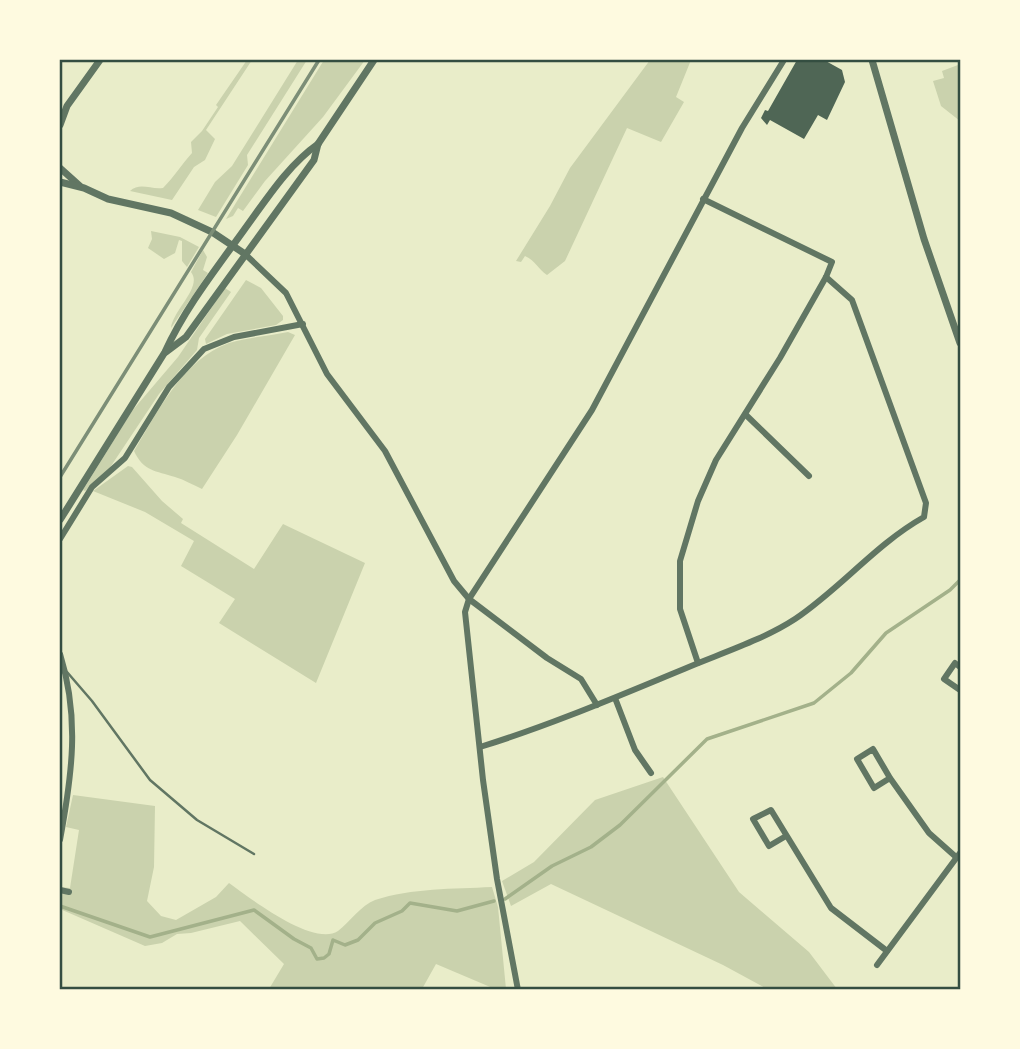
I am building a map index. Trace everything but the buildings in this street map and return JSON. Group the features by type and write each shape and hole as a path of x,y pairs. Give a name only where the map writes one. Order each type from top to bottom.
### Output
{"street":[{"path":"60,125 62,109 100,60"},
{"path":"165,352 186,337 314,160 318,145 374,60"},
{"path":"518,989 497,879 465,612 469,599 592,410 742,128 784,60"},
{"path":"872,60 924,239 961,343"},
{"path":"60,520 165,352 178,324 233,245 296,163 318,145"},
{"path":"60,168 84,188"},
{"path":"60,182 84,188 108,199 171,213 212,232 245,254 286,293 327,374 385,451 454,581 469,599 581,680 597,705"},
{"path":"698,663 680,609 680,561 702,491 716,460 746,415 827,277 832,262 704,199"},
{"path":"480,747 544,727 793,620 843,582 898,531 923,517 926,503 852,300 827,277"},
{"path":"60,539 92,487 125,458 169,387 204,349 234,337 303,324"},
{"path":"746,415 809,476"},
{"path":"60,654 72,712 74,743 60,840"},
{"path":"961,667 956,663 944,679 961,690"},
{"path":"615,698 635,750 651,774"},
{"path":"877,965 958,855 929,833 873,749 857,759 874,788 890,778"},
{"path":"786,836 769,846 753,819 771,810 831,908 887,951"},
{"path":"60,890 68,892"}],"lane":[{"path":"65,670 92,701 150,780 197,820 254,854"}],"green space":[{"path":"247,60 252,60 206,130 215,139 205,160 194,167 172,200 130,191 142,187 163,188 167,184 192,153 191,142 202,131"},
{"path":"298,60 307,60 247,155 248,165 216,217 198,210 215,182 232,166"},
{"path":"324,60 365,60 323,117 265,181 243,211 238,208 233,216 226,219"},
{"path":"650,60 691,60 676,97 684,102 661,142 627,128 565,261 547,275 525,256 521,262 516,261 570,168"},
{"path":"958,65 960,121 941,106 933,81 944,78 942,71"},
{"path":"151,231 180,237 199,247 187,267 182,261 182,241 179,240 175,253 164,259 148,248 152,239"},
{"path":"203,250 207,257 203,270 208,273 171,328 193,285 191,272"},
{"path":"246,280 261,288 283,316 283,320 276,325 227,334 206,344 205,339"},
{"path":"225,288 231,292 199,338 197,350 159,394 109,469 83,490 132,411 178,357"},
{"path":"288,332 295,335 202,489 142,463 134,451 162,404 198,361 229,343"},
{"path":"128,466 183,519 181,523 254,569 283,524 365,563 316,683 219,623 235,599 181,566 194,541 145,512 93,491"},
{"path":"663,777 739,892 809,952 837,989 767,989 723,965 551,884 511,906 502,881 534,862 595,800"},
{"path":"73,795 155,806 154,867 147,901 161,916 176,920 216,897 229,883 282,919 313,932 327,934 338,931 365,906 389,896 418,891 492,887 498,907 506,989 495,989 436,964 422,989 269,989 284,964 240,921 177,934 162,943 145,946 60,909 60,887 70,888 79,830 66,827"}],"waterway":[{"path":"505,899 552,866 591,847 620,825 707,739 814,703 851,673 886,633 950,590 960,580"},
{"path":"60,906 150,937 254,910 311,948 317,959 329,954 333,940 345,945 358,940 375,923 402,911 410,903 457,911 494,901"}],"railway":[{"path":"60,477 319,60"}]}
